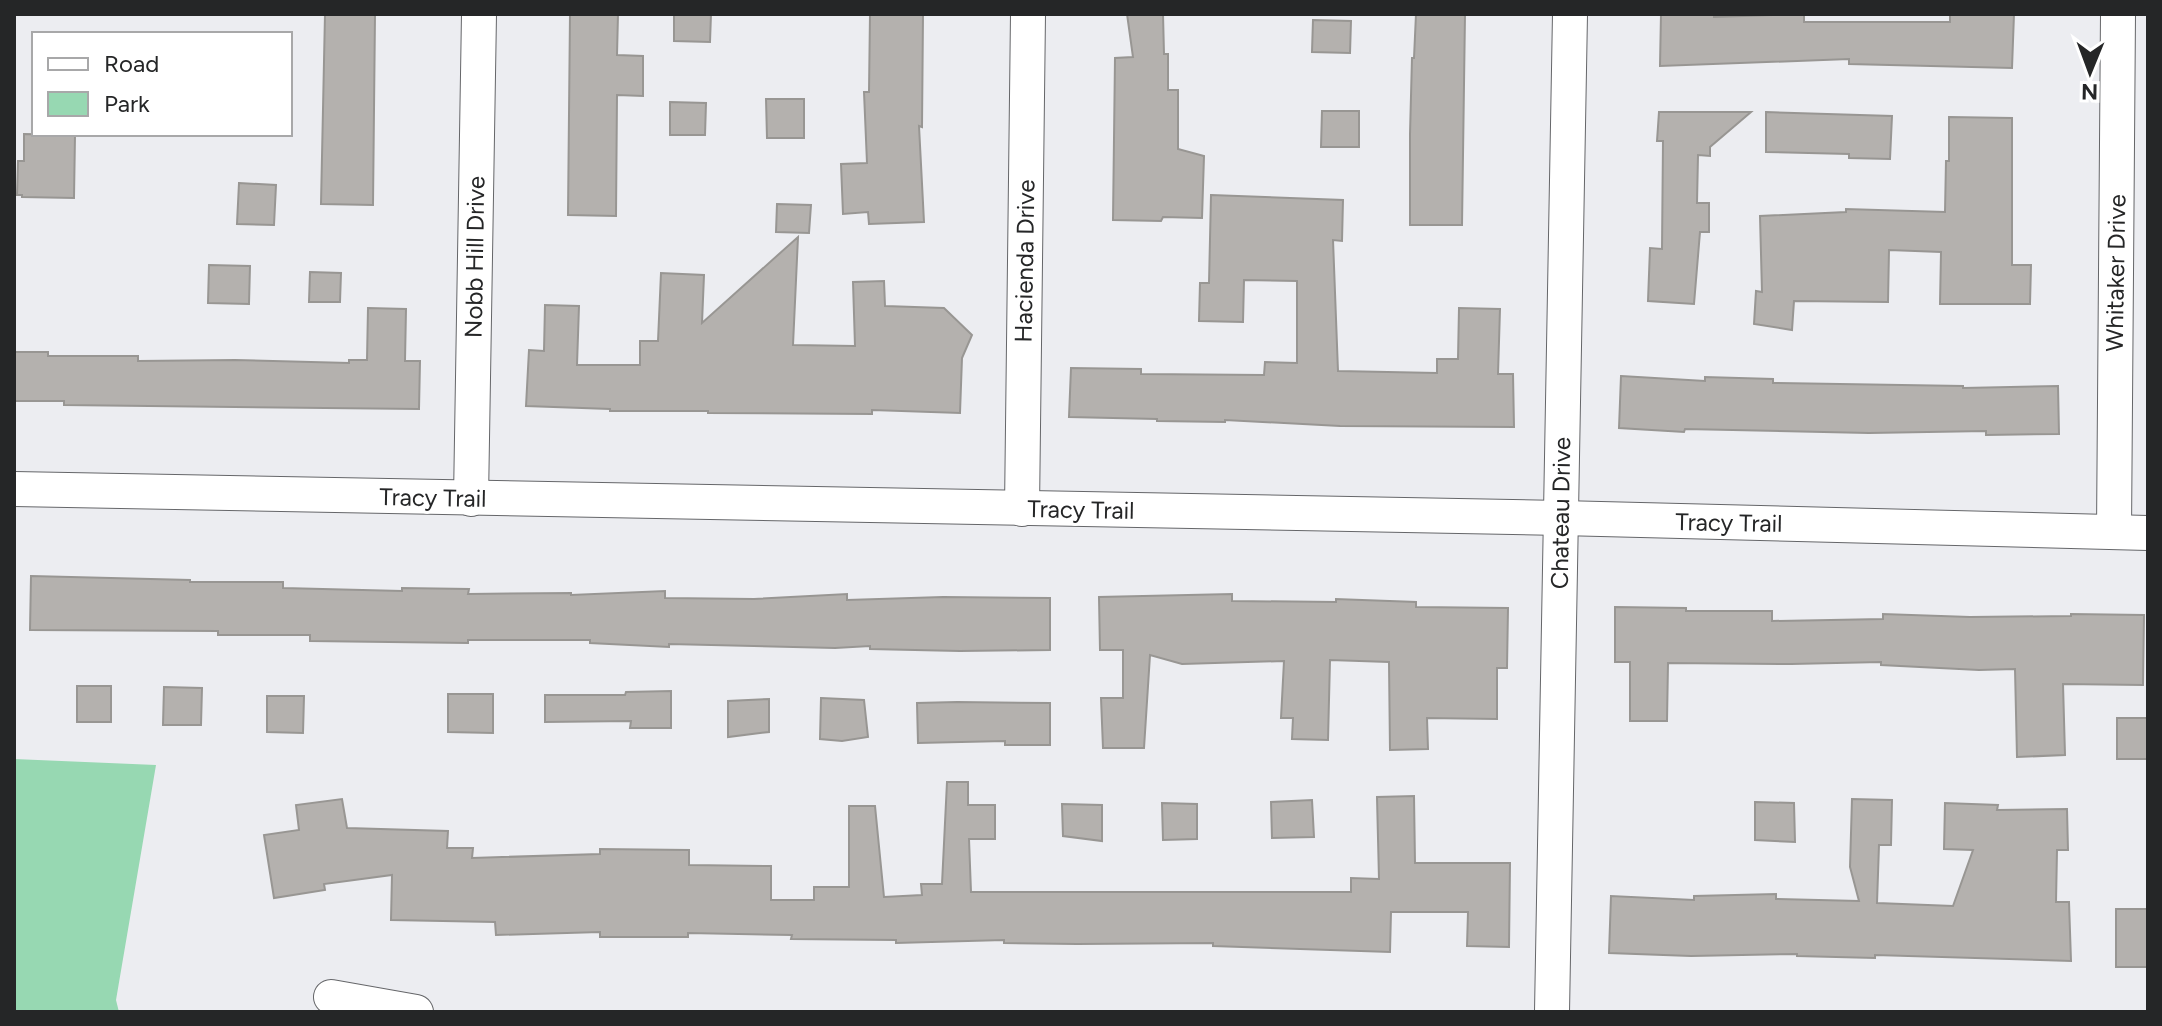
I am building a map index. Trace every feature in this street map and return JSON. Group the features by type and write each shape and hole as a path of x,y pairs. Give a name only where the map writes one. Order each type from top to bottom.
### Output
{"street":[{"name":"Nobb Hill Drive","path":"471,499 479,14"},
{"name":"Hacienda Drive","path":"1022,509 1028,14"},
{"name":"Chateau Drive","path":"1552,1012 1570,14"},
{"name":"Whitaker Drive","path":"2114,532 2118,14"},
{"name":"Tracy Trail","path":"14,489 1561,518 2148,533"},
{"path":"331,997 416,1012"}],"green space":[{"path":"14,759 156,765 116,1000 119,1012 14,1012"}],"building":[{"path":"325,14 375,14 373,205 321,204"},
{"path":"570,14 618,14 617,55 643,56 643,96 617,95 616,216 568,215"},
{"path":"674,14 711,14 710,42 674,41"},
{"path":"870,14 923,14 922,127 919,126 924,222 869,224 868,212 843,214 841,164 867,163 864,92 869,92"},
{"path":"1127,14 1163,14 1168,90 1178,90 1178,149 1204,156 1202,218 1113,220 1115,58 1133,57"},
{"path":"1416,14 1465,14 1462,225 1410,225 1412,58"},
{"path":"1661,14 1714,14 1714,17 1804,14 1804,22 1950,22 1950,14 2014,14 2012,68 1849,64 1849,59 1660,66"},
{"path":"1313,20 1351,21 1350,53 1312,52"},
{"path":"766,99 804,99 804,138 767,138"},
{"path":"670,102 706,103 705,135 670,135"},
{"path":"1322,111 1359,111 1359,147 1321,147"},
{"path":"1659,112 1751,112 1710,147 1710,156 1698,155 1697,203 1709,203 1709,232 1700,232 1694,304 1648,301 1650,248 1662,249 1663,141 1657,141"},
{"path":"1766,112 1892,116 1890,159 1849,158 1849,154 1766,152"},
{"path":"1949,117 2012,118 2012,265 2031,265 2030,304 1940,304 1941,252 1889,250 1888,302 1794,301 1792,330 1754,324 1756,291 1762,292 1760,216 1846,212 1846,209 1945,212"},
{"path":"24,134 75,136 74,198 17,195 18,161 24,161"},
{"path":"239,183 276,185 274,225 237,224"},
{"path":"1211,195 1343,200 1342,241 1333,240 1338,371 1437,373 1437,359 1458,359 1459,308 1500,309 1498,374 1513,374 1514,427 1340,426 1069,417 1071,368 1141,369 1141,374 1264,375 1265,362 1297,363 1297,281 1244,280 1243,322 1199,321 1200,283 1209,283"},
{"path":"777,204 811,205 809,233 776,232"},
{"path":"798,237 793,345 855,346 853,282 884,281 885,306 944,308 972,335 962,358 960,413 872,410 872,414 708,413 526,406 529,350 544,351 545,305 579,306 577,365 640,365 640,341 658,341 661,273 704,275 702,323"},
{"path":"209,265 250,266 249,304 208,303"},
{"path":"310,272 341,273 340,302 309,302"},
{"path":"368,308 406,309 405,361 420,361 419,409 64,405 64,401 14,401 14,352 48,352 48,356 138,356 138,361 349,363 349,360 367,360"},
{"path":"1621,376 1963,388 2058,386 2059,434 1685,429 1684,432 1619,428"},
{"path":"31,576 283,582 283,588 469,589 468,594 571,595 665,591 665,598 754,599 847,594 847,600 1050,598 1050,650 960,651 870,649 870,646 669,644 669,647 590,643 590,640 468,640 468,643 310,641 310,635 218,635 218,631 30,630"},
{"path":"1232,594 1232,601 1336,602 1336,599 1416,602 1416,607 1508,608 1507,668 1497,668 1497,719 1427,718 1428,749 1390,750 1389,662 1330,660 1328,740 1292,739 1293,718 1281,718 1284,661 1182,664 1150,655 1144,748 1103,748 1101,698 1123,698 1123,650 1100,650 1099,597"},
{"path":"1615,607 1772,611 1772,621 1883,619 1883,614 1970,617 2144,615 2143,685 2063,684 2065,755 2017,757 2015,669 1881,665 1881,662 1668,663 1667,721 1630,721 1630,662 1615,662"},
{"path":"77,686 111,686 111,722 77,722"},
{"path":"164,687 202,688 201,725 163,725"},
{"path":"671,691 671,728 630,728 631,721 545,722 545,695 625,695 626,692"},
{"path":"448,694 493,694 493,733 448,732"},
{"path":"267,696 304,696 303,733 267,732"},
{"path":"821,698 864,700 868,737 842,741 820,739"},
{"path":"769,699 769,732 728,737 728,701"},
{"path":"917,703 1050,703 1050,745 1005,745 1005,741 918,743"},
{"path":"2117,718 2148,718 2148,759 2117,759"},
{"path":"947,782 968,782 968,805 995,805 995,839 969,839 971,892 1351,892 1351,878 1379,879 1377,797 1414,796 1415,863 1510,863 1509,947 1467,946 1468,912 1391,912 1390,952 1213,946 1213,943 1004,943 1004,940 896,943 896,940 791,939 792,935 688,933 688,937 600,937 600,932 496,935 495,922 391,920 392,875 324,884 325,890 274,898 264,835 299,830 296,805 342,799 347,828 448,831 447,848 473,848 472,858 600,854 600,849 689,850 689,865 771,866 771,900 814,900 814,887 849,887 849,806 875,806 884,897 922,895 921,884 942,884"},
{"path":"1852,799 1892,800 1891,845 1879,845 1877,903 1953,906 1973,850 1944,849 1945,803 1998,805 1997,810 2067,809 2068,850 2057,850 2056,902 2069,902 2071,961 1875,955 1875,958 1797,954 1691,956 1609,953 1611,896 1694,900 1694,896 1776,894 1776,899 1859,901 1850,867"},
{"path":"1312,800 1314,837 1272,838 1271,802"},
{"path":"1755,802 1794,803 1795,842 1755,840"},
{"path":"1162,803 1197,804 1197,839 1163,840"},
{"path":"1062,804 1102,805 1102,841 1063,836"},
{"path":"2116,909 2148,909 2148,967 2116,967"}]}
